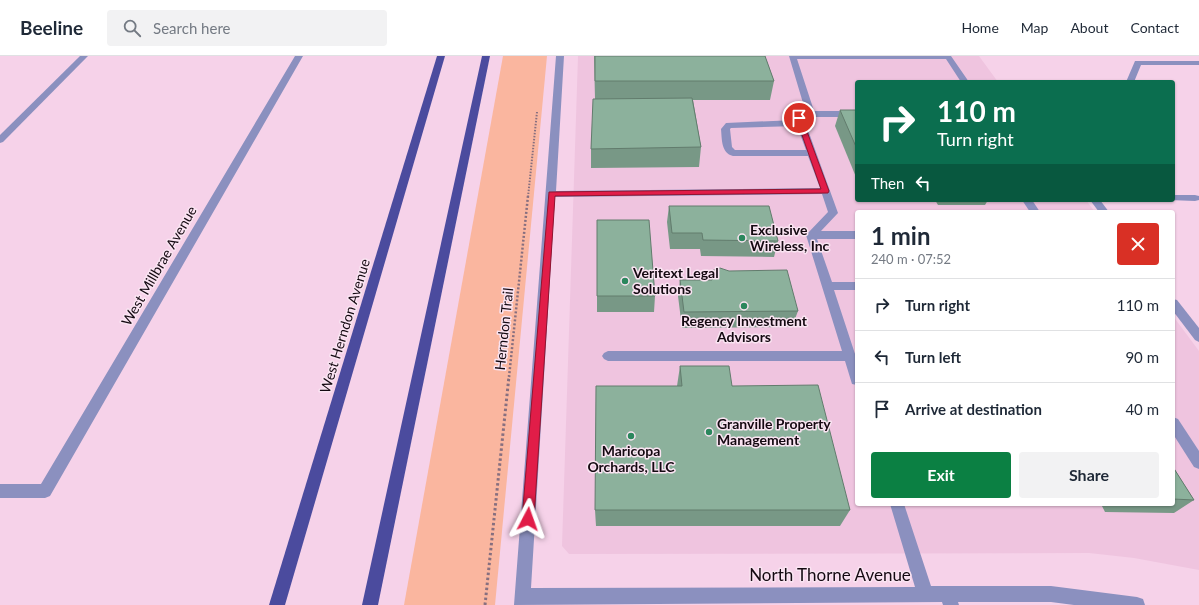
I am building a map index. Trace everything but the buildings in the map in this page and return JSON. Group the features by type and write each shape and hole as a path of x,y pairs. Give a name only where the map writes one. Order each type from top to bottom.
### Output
{"main road":[{"name":"West Herndon Avenue","path":"277,605 441,56"},
{"path":"370,605 486,56"}],"street":[{"path":"0,140 84,56"},
{"name":"West Millbrae Avenue","path":"0,491 45,491 299,56"},
{"path":"522,601 552,194 560,56"},
{"path":"811,114 792,57 948,57 964,80"},
{"path":"1131,80 1138,63 1199,63"},
{"path":"811,235 833,213 799,118 811,114 855,114"},
{"path":"801,124 729,125 725,129 728,148 733,153 812,153"},
{"path":"552,194 826,191"},
{"path":"1175,198 1195,198"},
{"path":"811,235 855,234"},
{"path":"811,235 855,374"},
{"path":"827,286 855,286"},
{"path":"1175,306 1199,337"},
{"path":"608,356 849,356"},
{"path":"1175,426 1199,463"},
{"path":"898,506 925,594"},
{"name":"North Thorne Avenue","path":"522,601 925,594 949,599 1051,594 1137,605"}],"path":[{"name":"Herndon Trail","path":"485,605 537,111"}],"shaded area":[{"path":"503,56 547,56 495,605 404,605"},
{"path":"578,56 979,56 997,80 855,80 855,202 1088,202 1094,210 855,210 855,506 1175,506 1175,319 1199,351 1199,570 1134,558 1089,553 569,554 562,546"}],"place":[{"name":"Exclusive Wireless, Inc","path":"742,238"},
{"name":"Veritext Legal Solutions","path":"625,281"},
{"name":"Regency Investment Advisors","path":"744,306"},
{"name":"Granville Property Management","path":"709,432"},
{"name":"Maricopa Orchards, LLC","path":"631,436"}],"route":[{"path":"528,519 552,194 826,191 799,118"}]}
